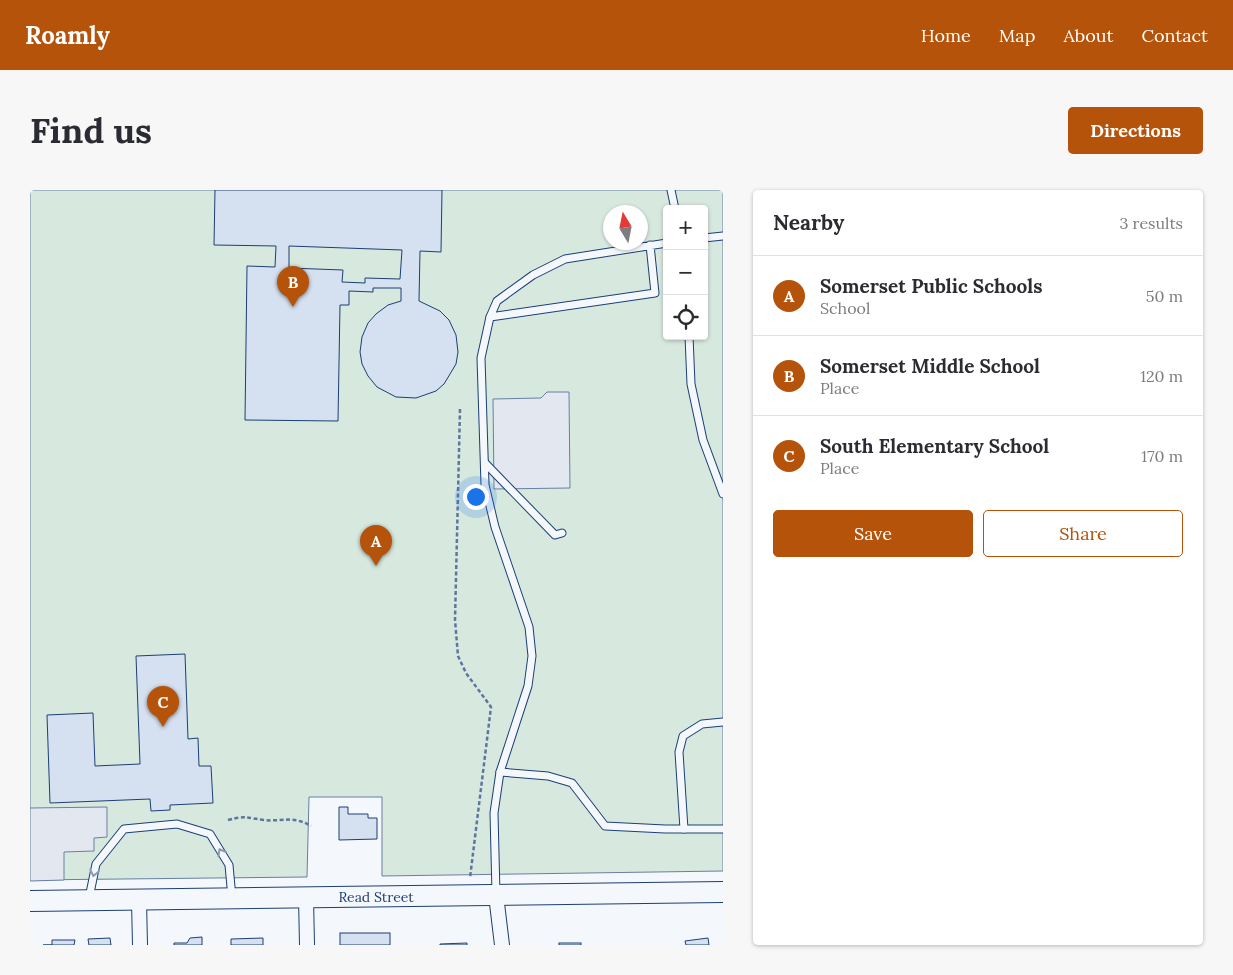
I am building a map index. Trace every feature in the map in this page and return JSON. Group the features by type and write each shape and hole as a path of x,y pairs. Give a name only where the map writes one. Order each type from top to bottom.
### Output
{"main road":[{"name":"Read Street","path":"30,901 723,892"}],"street":[{"path":"496,895 502,945"},
{"path":"306,897 307,945"},
{"path":"139,900 140,945"}],"lane":[{"path":"671,190 674,205"},
{"path":"708,238 723,236"},
{"path":"496,895 494,813 500,772 528,686 532,656 529,627 494,527 485,485 481,358 490,317 497,301 533,275 565,259 663,244"},
{"path":"490,317 655,293 650,246"},
{"path":"689,340 691,384 703,440 723,494"},
{"path":"485,463 555,535 562,533"},
{"path":"684,830 679,752 683,736 702,724 723,722"},
{"path":"500,772 548,776 572,783 605,826 684,830 723,829"},
{"path":"88,900 96,864 124,829 176,824 210,834 229,865 232,898"}],"path":[{"path":"460,409 455,620 458,656 466,673 491,707 470,878"},
{"path":"228,820 245,815 265,820 300,820 311,826"}],"shaded area":[{"path":"30,190 723,190 723,871 382,876 382,797 309,797 307,877 30,880"},
{"path":"547,392 569,392 570,488 494,489 493,399 541,398"},
{"path":"107,807 107,837 94,838 94,851 64,852 64,880 30,881 30,808"}],"building":[{"path":"215,190 442,190 441,252 420,251 419,301 440,311 449,320 456,335 458,352 456,364 444,384 436,391 416,398 396,397 377,387 368,376 362,364 360,352 362,337 368,323 376,314 388,305 401,301 401,288 373,288 373,292 349,291 349,305 340,305 338,421 245,420 247,266 275,267 276,246 214,245","holes":["289,246 402,250 400,279 365,278 365,283 342,282 343,270 289,268"]},
{"path":"185,654 188,739 198,738 199,766 211,766 213,803 170,805 170,810 151,811 150,799 50,803 47,715 93,713 95,766 140,764 136,656"},
{"path":"339,807 348,807 348,814 368,814 368,818 377,818 377,839 339,840"},
{"path":"340,933 390,933 390,945 340,945"},
{"path":"202,937 202,945 174,945 174,943 187,943 190,938"},
{"path":"110,938 111,945 89,945 88,939"},
{"path":"263,938 263,945 231,945 231,939"},
{"path":"708,938 709,945 686,945 685,941"},
{"path":"52,940 75,940 74,945 52,945"},
{"path":"467,943 467,945 440,945 440,944"},
{"path":"559,943 581,943 581,945 559,945"}],"place":[{"name":"Somerset Middle School","path":"293,307"},
{"name":"Somerset Public Schools","path":"376,566"},
{"name":"South Elementary School","path":"163,727"}]}
